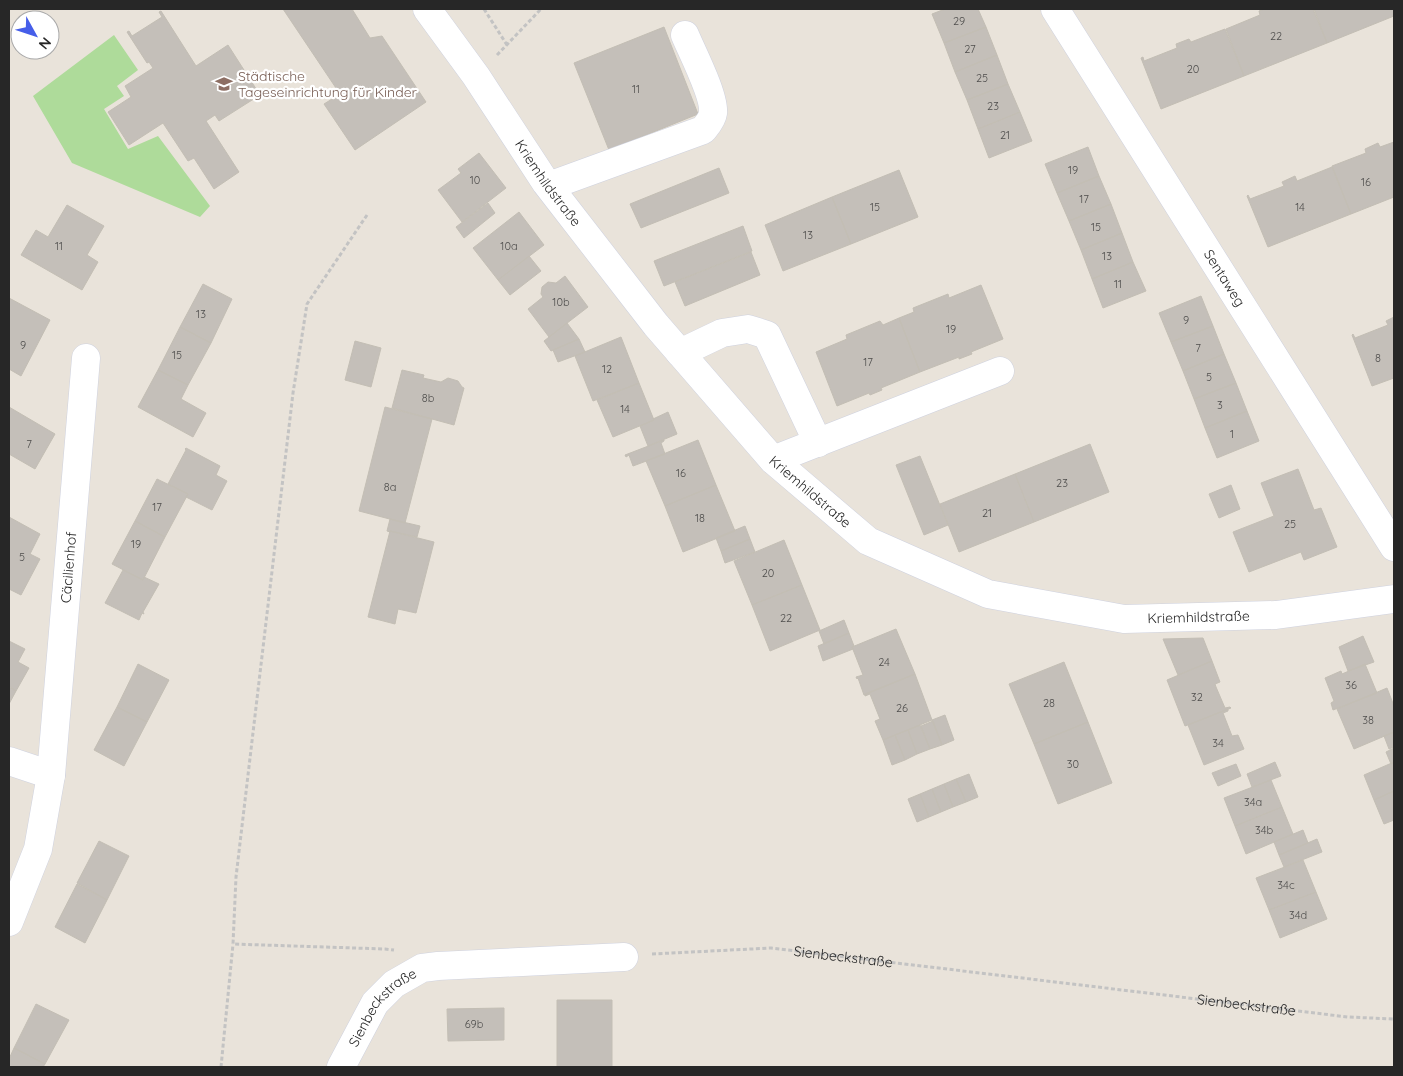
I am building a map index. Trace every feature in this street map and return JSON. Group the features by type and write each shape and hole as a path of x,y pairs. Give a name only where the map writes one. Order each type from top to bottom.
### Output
{"street":[{"name":"Kriemhildstraße","path":"427,9 476,76 549,186 656,326 773,460 868,541 988,594 1124,619 1276,615 1394,599"},
{"name":"Sentaweg","path":"1055,9 1394,547"},
{"path":"549,186 703,130 713,114 712,100 685,35"},
{"path":"680,353 722,333 748,329 767,335 818,442"},
{"name":"Cäcilienhof","path":"9,922 38,849 51,775 86,358"},
{"path":"773,460 1000,371"},
{"path":"9,762 51,775"},
{"name":"Sienbeckstraße","path":"341,1067 375,1004 394,984 422,968 624,957"}],"path":[{"path":"484,9 507,45"},
{"path":"476,76 541,9"},
{"path":"221,1067 233,944 236,877 292,402 307,304 367,214"},
{"path":"233,944 385,949 404,952 422,968"},
{"name":"Sienbeckstraße","path":"624,957 771,948 1348,1017 1394,1019"}],"green space":[{"path":"114,35 138,70 117,86 124,96 104,109 128,149 158,136 210,206 200,217 72,163 33,96"}],"building":[{"path":"283,9 352,9 370,38 382,36 426,102 355,150 324,104 340,94"},
{"path":"945,9 978,9 986,27 944,43 932,14"},
{"path":"1264,9 1313,9 1327,43 1244,76 1226,29 1260,15 1259,11"},
{"path":"1314,9 1394,9 1394,16 1327,43"},
{"path":"161,11 196,66 228,45 260,95 219,121 215,115 206,121 239,172 214,189 194,158 188,161 163,123 129,145 108,112 131,97 125,86 153,68 149,62 147,63 127,32 129,31 132,36 162,17 159,12"},
{"path":"664,27 698,114 609,150 574,63"},
{"path":"986,27 997,55 955,72 944,43"},
{"path":"1225,29 1244,76 1161,109 1141,58 1143,57 1144,61 1177,48 1176,44 1189,39 1191,42"},
{"path":"997,55 1008,84 967,100 955,72"},
{"path":"1008,84 1020,112 978,129 967,100"},
{"path":"1020,112 1032,141 989,158 978,129"},
{"path":"1394,142 1394,197 1351,214 1332,166 1366,153 1365,149 1378,143 1380,147"},
{"path":"1088,147 1099,176 1057,193 1045,164"},
{"path":"479,153 506,188 462,222 438,190 461,173 458,169"},
{"path":"1332,167 1351,214 1268,247 1247,196 1250,199 1284,186 1282,182 1295,176 1297,181"},
{"path":"719,168 729,193 641,228 630,204"},
{"path":"899,170 918,217 851,244 832,197"},
{"path":"1099,176 1111,204 1069,221 1057,193"},
{"path":"832,197 851,244 783,271 765,225"},
{"path":"488,203 495,213 464,238 456,227"},
{"path":"1111,204 1122,233 1081,250 1069,221"},
{"path":"67,205 104,226 87,255 98,262 82,290 21,255 36,230 48,237"},
{"path":"519,212 544,245 498,280 473,248"},
{"path":"743,226 752,251 664,286 654,261"},
{"path":"1122,233 1133,262 1092,279 1081,250"},
{"path":"751,252 760,275 685,306 675,282"},
{"path":"529,256 541,271 510,295 498,280"},
{"path":"1133,262 1146,291 1103,308 1092,279"},
{"path":"565,276 588,307 549,337 528,309 543,297 541,294 542,287 548,282 556,283"},
{"path":"203,284 232,299 211,343 180,327"},
{"path":"981,285 1003,339 971,352 972,354 920,372 899,318 914,312 913,308 948,294 949,298"},
{"path":"1201,296 1213,326 1171,342 1159,313"},
{"path":"9,298 50,320 21,376 9,369"},
{"path":"1394,317 1394,378 1372,386 1352,335 1355,338 1388,325 1386,321"},
{"path":"899,318 920,372 881,388 882,390 870,395 869,393 837,406 816,352 847,339 846,335 880,321 883,325"},
{"path":"567,323 579,339 551,351 544,341"},
{"path":"1213,326 1224,354 1183,371 1171,342"},
{"path":"180,327 211,343 188,385 158,370"},
{"path":"621,337 639,383 593,401 575,356"},
{"path":"579,339 585,352 558,362 553,350"},
{"path":"355,341 381,348 371,387 345,380"},
{"path":"1224,354 1236,383 1194,399 1183,371"},
{"path":"158,370 188,385 181,399 206,413 193,437 138,407"},
{"path":"402,370 424,375 423,378 441,382 448,378 458,381 464,388 454,425 392,408"},
{"path":"639,383 654,420 613,437 597,400"},
{"path":"1236,383 1247,411 1205,428 1194,399"},
{"path":"9,407 55,434 35,469 9,454"},
{"path":"385,407 432,419 405,523 359,511"},
{"path":"1247,411 1259,441 1217,458 1205,428"},
{"path":"668,412 677,434 648,446 640,426"},
{"path":"664,440 661,443 665,454 633,466 629,455 626,457 625,455"},
{"path":"698,440 716,485 665,506 646,461"},
{"path":"1090,444 1109,492 1034,522 1015,474"},
{"path":"186,448 220,466 216,475 227,481 212,510 186,497 188,494 168,484"},
{"path":"920,456 948,525 924,535 896,465"},
{"path":"1298,469 1314,510 1321,508 1337,547 1304,560 1301,552 1249,572 1233,532 1274,516 1261,483"},
{"path":"1015,474 1034,522 959,552 940,504"},
{"path":"157,479 188,494 165,537 135,521"},
{"path":"716,485 735,531 683,552 665,506"},
{"path":"1231,485 1240,509 1219,518 1209,494"},
{"path":"9,517 40,534 30,554 40,559 21,595 9,589"},
{"path":"390,519 420,526 417,537 387,531"},
{"path":"135,521 165,537 143,580 112,564"},
{"path":"745,526 750,539 721,551 716,538"},
{"path":"390,531 434,542 416,613 398,609 395,624 368,617"},
{"path":"750,539 755,552 725,563 721,551"},
{"path":"784,540 802,585 752,605 734,561"},
{"path":"123,570 143,580 144,577 159,584 139,620 105,603"},
{"path":"802,585 820,630 770,651 752,605"},
{"path":"844,620 849,633 824,644 819,631"},
{"path":"896,629 915,674 864,695 856,677 863,675 852,647"},
{"path":"849,633 854,646 852,647 853,649 823,661 818,646"},
{"path":"1363,636 1374,662 1348,671 1339,647"},
{"path":"1203,638 1212,661 1178,675 1163,639"},
{"path":"9,641 25,649 18,662 29,668 16,691 9,686"},
{"path":"1212,661 1220,682 1215,684 1216,687 1225,708 1231,708 1185,726 1167,680"},
{"path":"1064,662 1088,722 1034,744 1009,684"},
{"path":"138,664 169,680 147,722 117,707"},
{"path":"1365,664 1377,693 1333,710 1331,703 1334,701 1325,678 1341,671 1342,674"},
{"path":"915,674 932,720 883,740 875,721 880,719 870,694 865,696 865,694"},
{"path":"9,687 16,691 9,704"},
{"path":"1387,688 1394,706 1394,732 1354,749 1337,709"},
{"path":"117,707 147,722 124,766 94,750"},
{"path":"1228,709 1228,711 1223,713 1232,736 1238,735 1244,749 1204,765 1188,725"},
{"path":"945,715 954,740 942,745 932,720"},
{"path":"933,721 942,745 930,749 921,726"},
{"path":"1088,722 1112,783 1058,804 1034,744"},
{"path":"920,725 930,749 917,754 908,730"},
{"path":"908,730 917,754 905,760 895,735"},
{"path":"1394,732 1394,747 1389,749 1384,736"},
{"path":"895,735 905,760 892,765 883,740"},
{"path":"1394,748 1394,762 1391,764 1386,752"},
{"path":"1275,762 1281,776 1252,787 1247,774"},
{"path":"1394,762 1394,791 1374,800 1364,775"},
{"path":"1236,764 1241,776 1218,786 1212,773"},
{"path":"969,774 978,797 966,802 956,779"},
{"path":"956,779 966,802 953,807 944,784"},
{"path":"1271,780 1282,807 1235,826 1224,798"},
{"path":"944,784 953,807 941,812 932,789"},
{"path":"932,789 941,812 929,817 920,794"},
{"path":"1394,791 1394,820 1384,824 1374,800"},
{"path":"920,794 929,817 917,822 908,799"},
{"path":"1282,807 1293,834 1246,854 1235,826"},
{"path":"1303,830 1308,843 1279,855 1274,842"},
{"path":"1317,839 1322,852 1284,867 1279,855"},
{"path":"99,841 129,856 107,900 77,883"},
{"path":"1303,860 1316,892 1269,910 1256,878"},
{"path":"77,884 107,900 85,943 55,927"},
{"path":"1316,892 1327,919 1280,938 1269,910"},
{"path":"557,1000 612,1000 612,1067 557,1067"},
{"path":"36,1004 69,1020 45,1064 14,1048"},
{"path":"504,1008 504,1040 448,1041 447,1009"},
{"path":"14,1048 45,1064 43,1067 9,1067 9,1059"}],"place":[{"name":"Städtische Tageseinrichtung für Kinder","path":"224,84"}]}
